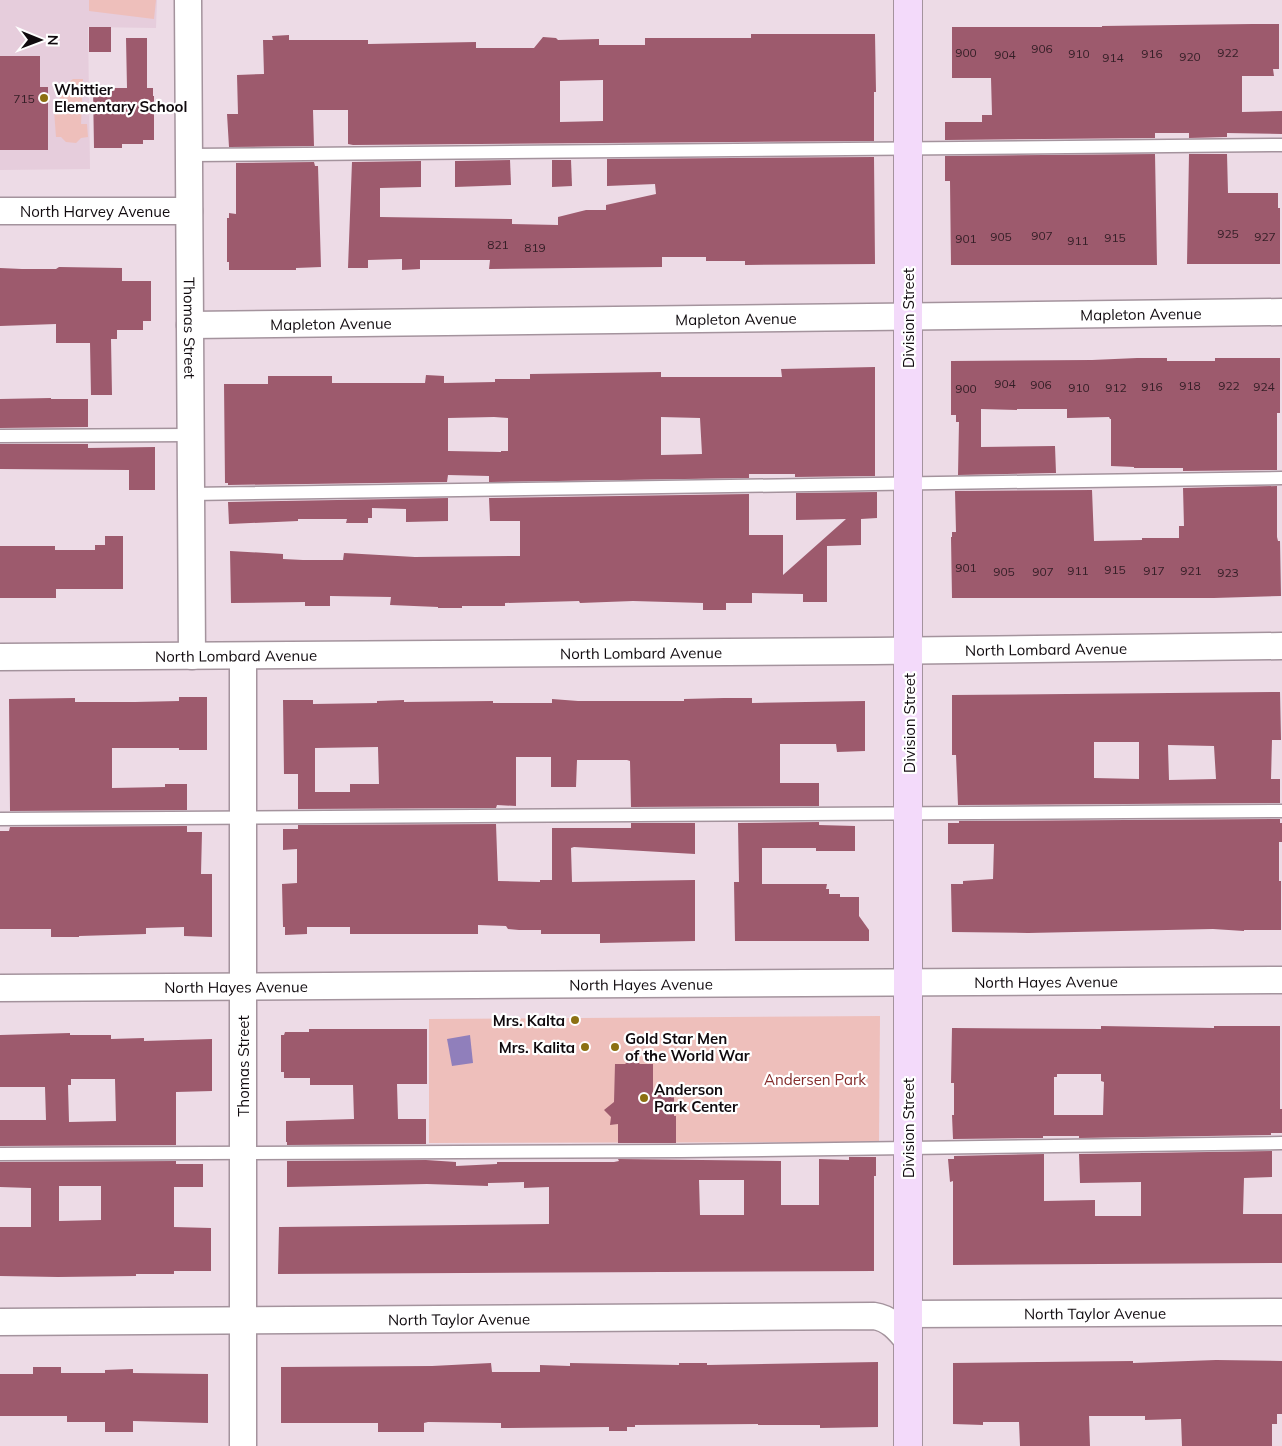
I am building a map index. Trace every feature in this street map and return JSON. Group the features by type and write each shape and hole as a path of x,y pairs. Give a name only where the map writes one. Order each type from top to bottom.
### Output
{"street":[{"name":"Thomas Street","path":"188,0 192,656"},
{"name":"Division Street","path":"908,0 908,1446"},
{"name":"North Harvey Avenue","path":"0,212 189,211"},
{"name":"Mapleton Avenue","path":"190,325 1282,312"},
{"name":"North Lombard Avenue","path":"0,657 1282,646"},
{"name":"Thomas Street","path":"243,656 243,1446"},
{"name":"North Hayes Avenue","path":"0,988 1282,980"},
{"name":"North Taylor Avenue","path":"907,1314 1282,1312"},
{"name":"North Taylor Avenue","path":"0,1322 874,1316 883,1318 891,1323 908,1341"}],"lane":[{"path":"189,155 1282,145"},
{"path":"0,436 190,435"},
{"path":"191,494 1282,478"},
{"path":"0,819 909,815 1282,811"},
{"path":"0,1154 681,1151 1282,1143"}],"shaded area":[{"name":"Whittier Elementary School","path":"0,0 157,0 156,28 88,27 90,169 0,170"},
{"path":"470,1035 473,1063 452,1066 447,1039"}],"green space":[{"path":"89,0 156,0 154,19 89,11"},
{"path":"73,79 83,79 81,124 87,124 88,137 81,138 76,143 66,142 61,137 56,137 54,110 58,109 61,88"},
{"name":"Andersen Park","path":"880,1016 879,1142 429,1143 429,1019"}],"building":[{"path":"1279,24 1279,69 1273,69 1274,76 1242,76 1242,112 1282,111 1282,134 1227,133 1227,137 1189,138 1189,133 1155,133 1155,138 945,140 945,122 982,122 982,115 992,115 991,78 952,78 952,27"},
{"path":"89,27 111,27 111,52 89,52"},
{"path":"751,34 875,34 876,92 874,92 874,141 353,145 348,144 348,110 313,110 314,146 229,147 227,114 238,114 237,75 264,74 263,40 273,40 272,36 289,35 289,40 368,40 368,44 476,42 476,48 534,48 543,37 556,38 558,40 599,39 599,45 645,45 645,38 751,38","holes":["603,80 603,121 560,122 560,81"]},
{"path":"126,38 147,38 147,88 153,88 154,140 143,140 143,144 122,144 122,148 94,148 93,88 127,88"},
{"path":"0,56 40,56 40,87 48,87 48,150 0,150"},
{"path":"1155,154 1157,265 951,265 950,181 945,181 945,156"},
{"path":"1189,154 1227,154 1228,193 1278,193 1278,208 1280,208 1280,264 1187,264"},
{"path":"874,157 875,264 745,265 745,261 706,261 706,257 662,257 662,267 489,269 490,260 420,260 420,269 402,270 402,259 368,260 368,268 348,268 352,162 421,161 421,187 380,188 380,217 512,219 512,224 558,225 558,217 586,210 606,210 606,205 656,194 655,184 607,186 607,159"},
{"path":"510,160 511,185 455,187 455,161"},
{"path":"552,160 571,160 572,186 552,187"},
{"path":"314,162 315,166 318,166 321,267 296,268 296,270 229,270 229,262 227,262 227,218 229,218 229,213 236,214 236,163"},
{"path":"59,267 122,268 122,281 151,281 151,321 143,321 143,330 117,330 117,339 111,339 112,395 91,395 90,343 56,343 56,324 0,326 0,268 56,269"},
{"path":"1167,358 1167,361 1215,361 1215,358 1280,358 1280,413 1277,413 1277,470 1183,471 1183,468 1111,466 1111,419 1109,417 1067,418 1067,409 981,409 981,447 1055,446 1056,473 958,475 959,422 956,422 956,415 951,415 951,361"},
{"path":"875,367 875,476 795,477 795,474 749,474 749,478 489,482 489,476 448,475 447,482 228,485 228,483 225,483 224,384 268,384 268,376 332,376 332,383 425,383 426,375 444,376 444,383 495,382 495,379 530,379 530,374 661,372 661,377 782,377 781,369","holes":["661,417 700,418 702,454 661,455","448,418 508,418 508,451 448,451"]},
{"path":"0,399 88,399 88,427 0,428"},
{"path":"0,444 88,444 88,448 155,447 155,490 129,490 129,470 0,469"},
{"path":"1277,486 1277,537 1278,541 1280,541 1281,596 1214,598 952,598 951,537 952,532 956,532 955,491 1092,490 1094,541 1179,538 1179,526 1184,526 1183,488"},
{"path":"877,492 877,518 861,519 861,545 827,546 827,602 803,602 803,594 752,593 752,603 726,603 726,610 703,610 703,603 633,601 505,603 505,606 438,608 390,605 391,597 330,596 330,606 305,606 305,602 231,603 230,551 283,554 283,559 303,560 343,560 344,553 415,557 520,556 520,521 490,521 489,498 749,494 749,535 783,535 783,575 846,519 796,520 796,493"},
{"path":"448,498 448,521 406,522 406,509 372,508 372,518 368,518 368,523 346,523 347,519 298,519 298,521 229,524 228,502"},
{"path":"105,536 123,536 123,589 56,589 56,598 0,598 0,546 55,546 55,550 95,550 95,545 105,545"},
{"path":"1280,692 1281,740 1272,740 1271,779 1280,779 1280,803 958,805 956,755 952,755 952,695","holes":["1094,742 1139,742 1139,779 1094,778","1168,745 1214,746 1216,779 1169,780"]},
{"path":"179,697 207,697 207,750 112,748 112,788 165,787 165,784 187,784 187,810 10,811 9,699 75,698 75,702 135,702 179,701"},
{"path":"752,698 752,703 865,701 865,751 837,752 836,744 780,744 780,783 819,783 819,806 631,807 630,761 627,760 577,760 576,787 551,787 551,757 516,757 516,806 497,805 496,808 298,809 298,774 284,774 283,700 313,700 313,704 377,703 377,701 404,700 404,702 493,701 493,703 552,703 552,699 578,701 684,701 684,699","holes":["378,747 379,784 350,784 350,792 315,792 315,748"]},
{"path":"1280,819 1280,823 1282,823 1282,842 1279,842 1281,930 952,932 951,884 963,884 963,881 993,879 994,844 948,844 948,823 959,823 959,821"},
{"path":"819,822 819,825 855,826 855,851 816,851 816,848 762,848 762,884 827,884 826,889 829,889 829,894 840,894 840,897 859,897 859,916 869,930 869,941 735,941 734,882 739,882 738,823"},
{"path":"631,823 695,823 695,854 574,847 571,848 572,882 695,880 695,941 600,943 600,934 541,934 541,930 519,930 508,929 506,926 478,925 478,934 350,934 350,927 307,927 307,934 285,935 285,927 283,927 282,884 297,883 297,849 283,850 283,829 298,829 298,825 496,824 498,881 540,882 540,880 552,880 552,828 631,828"},
{"path":"187,826 187,832 202,832 201,874 212,874 212,937 184,936 184,927 146,928 146,934 79,937 51,937 51,929 0,929 0,831 9,831 10,827"},
{"path":"1101,1026 1214,1028 1214,1026 1280,1026 1280,1109 1282,1109 1282,1133 1271,1133 1271,1135 1079,1138 1079,1136 1043,1136 1043,1138 953,1139 954,1083 951,1083 952,1028 1101,1029","holes":["1057,1074 1101,1074 1101,1081 1104,1082 1103,1115 1054,1115 1054,1077 1057,1077"]},
{"path":"309,1029 427,1029 427,1084 397,1084 398,1119 426,1119 426,1144 287,1145 286,1121 354,1119 353,1085 310,1085 310,1078 284,1078 284,1072 281,1072 281,1035 284,1035 285,1032 309,1032"},
{"path":"70,1033 70,1035 111,1035 111,1039 144,1038 144,1041 212,1039 212,1091 176,1092 176,1145 0,1146 0,1120 46,1120 45,1087 0,1087 0,1035","holes":["71,1079 115,1079 116,1121 69,1122 68,1085 71,1085"]},
{"name":"Anderson Park Center","path":"633,1057 640,1064 653,1064 653,1094 674,1094 676,1143 618,1143 618,1124 610,1125 611,1117 604,1110 614,1102 615,1064 625,1064"},
{"path":"1272,1151 1272,1177 1244,1178 1243,1214 1282,1214 1282,1263 953,1265 953,1181 950,1182 948,1159 954,1159 954,1156 1044,1154 1044,1201 1095,1200 1095,1216 1141,1216 1141,1182 1080,1183 1079,1154"},
{"path":"849,1157 876,1157 876,1176 874,1176 874,1271 278,1274 279,1227 549,1224 549,1187 524,1188 524,1182 488,1183 488,1186 427,1184 287,1187 287,1161 426,1160 456,1162 456,1166 497,1164 497,1162 614,1162 619,1161 618,1159 781,1161 781,1205 819,1205 819,1159 849,1160","holes":["699,1180 744,1180 744,1215 700,1215"]},
{"path":"176,1161 176,1164 203,1164 203,1187 174,1187 174,1227 211,1228 211,1271 174,1271 174,1274 136,1274 136,1276 0,1276 0,1227 31,1227 31,1188 0,1187 0,1162","holes":["59,1186 101,1186 101,1220 59,1221"]},
{"path":"1216,1360 1282,1361 1282,1414 1277,1414 1277,1424 1272,1424 1272,1446 1182,1446 1181,1419 1145,1420 1145,1416 1089,1416 1090,1446 1020,1446 1019,1422 983,1422 983,1425 953,1424 953,1363 1133,1361 1133,1363"},
{"path":"878,1362 878,1427 820,1428 820,1425 758,1424 635,1425 635,1427 627,1427 627,1431 609,1431 609,1427 501,1428 501,1423 428,1422 424,1423 424,1432 378,1432 378,1423 281,1423 281,1367 432,1366 491,1363 492,1372 540,1372 540,1365 570,1366 570,1363 679,1365 679,1363 707,1363 707,1365"},
{"path":"33,1367 61,1367 61,1373 105,1373 105,1370 133,1369 133,1373 208,1374 208,1423 133,1421 133,1432 105,1432 105,1422 67,1422 67,1416 0,1416 0,1374 33,1374"}],"place":[{"name":"Whittier Elementary School","path":"44,98"},
{"name":"Mrs. Kalta","path":"575,1020"},
{"name":"Mrs. Kalita","path":"585,1047"},
{"name":"Gold Star Men of the World War","path":"615,1047"},
{"name":"Anderson Park Center","path":"644,1098"}]}
